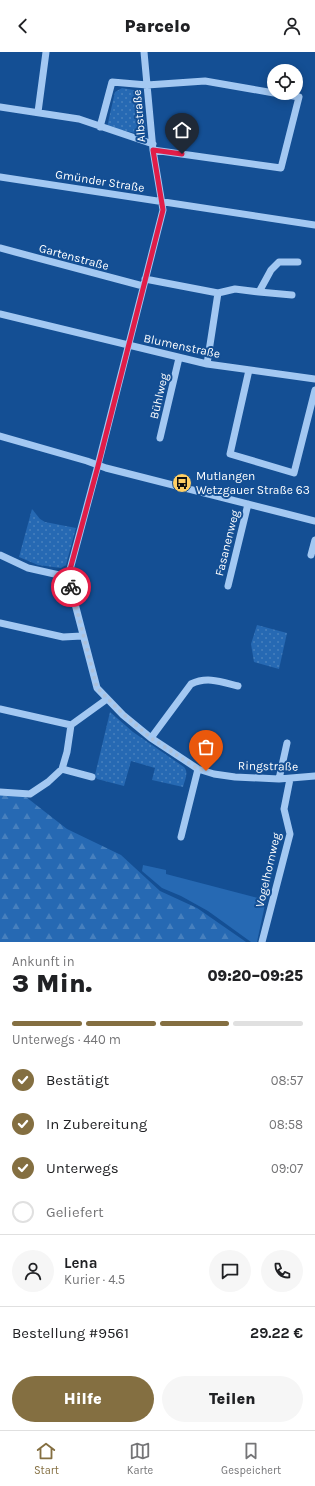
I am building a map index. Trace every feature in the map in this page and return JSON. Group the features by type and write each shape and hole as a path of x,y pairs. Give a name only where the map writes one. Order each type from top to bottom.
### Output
{"street":[{"path":"38,112 46,52"},
{"name":"Albstraße","path":"144,52 153,147 163,210"},
{"path":"100,127 112,82 147,86 205,81 267,92"},
{"path":"0,107 79,119 153,147 281,168 298,100"},
{"name":"Gmünder Straße","path":"0,177 315,225"},
{"name":"Ringstraße","path":"163,210 98,466 68,577 82,636 97,688 124,715 151,738 198,769 214,774 235,777 290,779 315,776"},
{"name":"Gartenstraße","path":"0,248 144,283 218,293 235,290 292,295"},
{"path":"259,292 274,265 284,261 298,262"},
{"path":"207,364 218,293"},
{"name":"Blumenstraße","path":"0,314 207,364 315,379"},
{"name":"Bühlweg","path":"160,438 179,358"},
{"path":"249,370 230,454 294,472 315,390"},
{"path":"0,436 98,466 315,522"},
{"name":"Fasanenweg","path":"228,586 248,504"},
{"path":"311,555 315,540"},
{"path":"0,555 28,568 68,577"},
{"path":"0,623 63,637 82,636"},
{"path":"151,738 191,684 198,680 210,680 238,686"},
{"path":"0,792 30,794 48,782 62,769 67,752 71,725 107,699"},
{"path":"0,709 71,725"},
{"path":"279,779 287,743"},
{"path":"62,769 92,777"},
{"path":"181,837 198,769"},
{"name":"Vogelhornweg","path":"262,942 290,834 284,809 290,779"}],"green space":[{"path":"122,88 139,91 142,94 146,129 140,134 107,127 115,92"},
{"path":"32,509 40,519 45,522 76,528 66,565 61,568 38,565 19,557"},
{"path":"257,625 287,633 279,669 254,662 251,644"},
{"path":"110,712 133,732 184,767 186,779 183,787 152,780 155,768 131,761 124,786 97,779 95,775"},
{"path":"0,794 26,797 67,829 121,855 160,891 197,908 246,942 0,942"},
{"path":"143,865 166,870 166,874 266,900 257,942 251,942 208,911 181,896 162,888 142,871"}],"way so far":[{"path":"71,587 82,636 97,688 124,715 151,738 198,769 206,771"}],"place":[{"name":"Mutlangen Wetzgauer Straße 63","path":"182,483"}],"route":[{"path":"71,587 68,577 98,466 163,210 153,150 182,154"}]}
